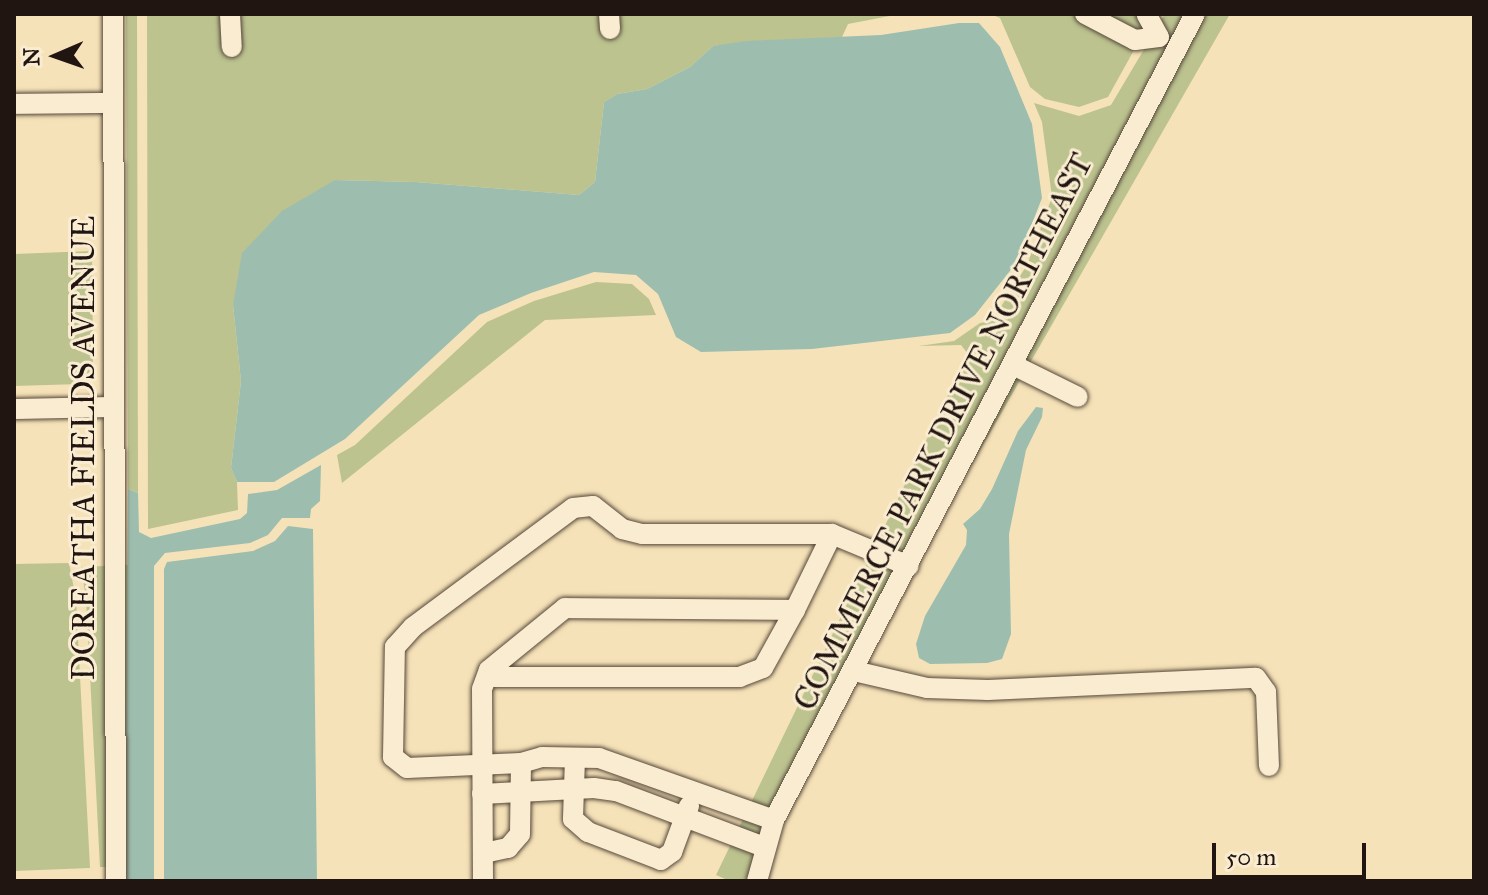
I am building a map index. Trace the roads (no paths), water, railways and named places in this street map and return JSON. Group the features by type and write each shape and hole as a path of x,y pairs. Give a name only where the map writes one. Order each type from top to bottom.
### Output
{"street":[{"name":"DOREATHA FIELDS AVENUE","path":"113,14 116,881"},
{"path":"230,14 232,47"},
{"path":"1085,14 1135,40 1169,41"},
{"path":"1146,14 1169,41"},
{"name":"COMMERCE PARK DRIVE NORTHEAST","path":"757,881 774,820 1013,365 1169,41 1195,14"},
{"path":"14,104 113,103"},
{"path":"1013,365 1078,397"},
{"path":"14,409 113,407"},
{"path":"774,820 599,758 542,757 521,763 407,768 393,757 395,647 413,627 573,508 593,506 622,529 642,534 832,534 909,566"},
{"path":"487,677 740,677 763,668 832,534"},
{"path":"483,881 482,689 489,670 565,608 795,610"},
{"path":"854,671 927,688 988,690 1256,678 1266,692 1269,766"},
{"path":"575,758 573,819 588,832 661,860 672,852 695,792"},
{"path":"484,853 508,848 520,834 521,763"},
{"path":"482,794 572,789 616,791 764,847"}]}
